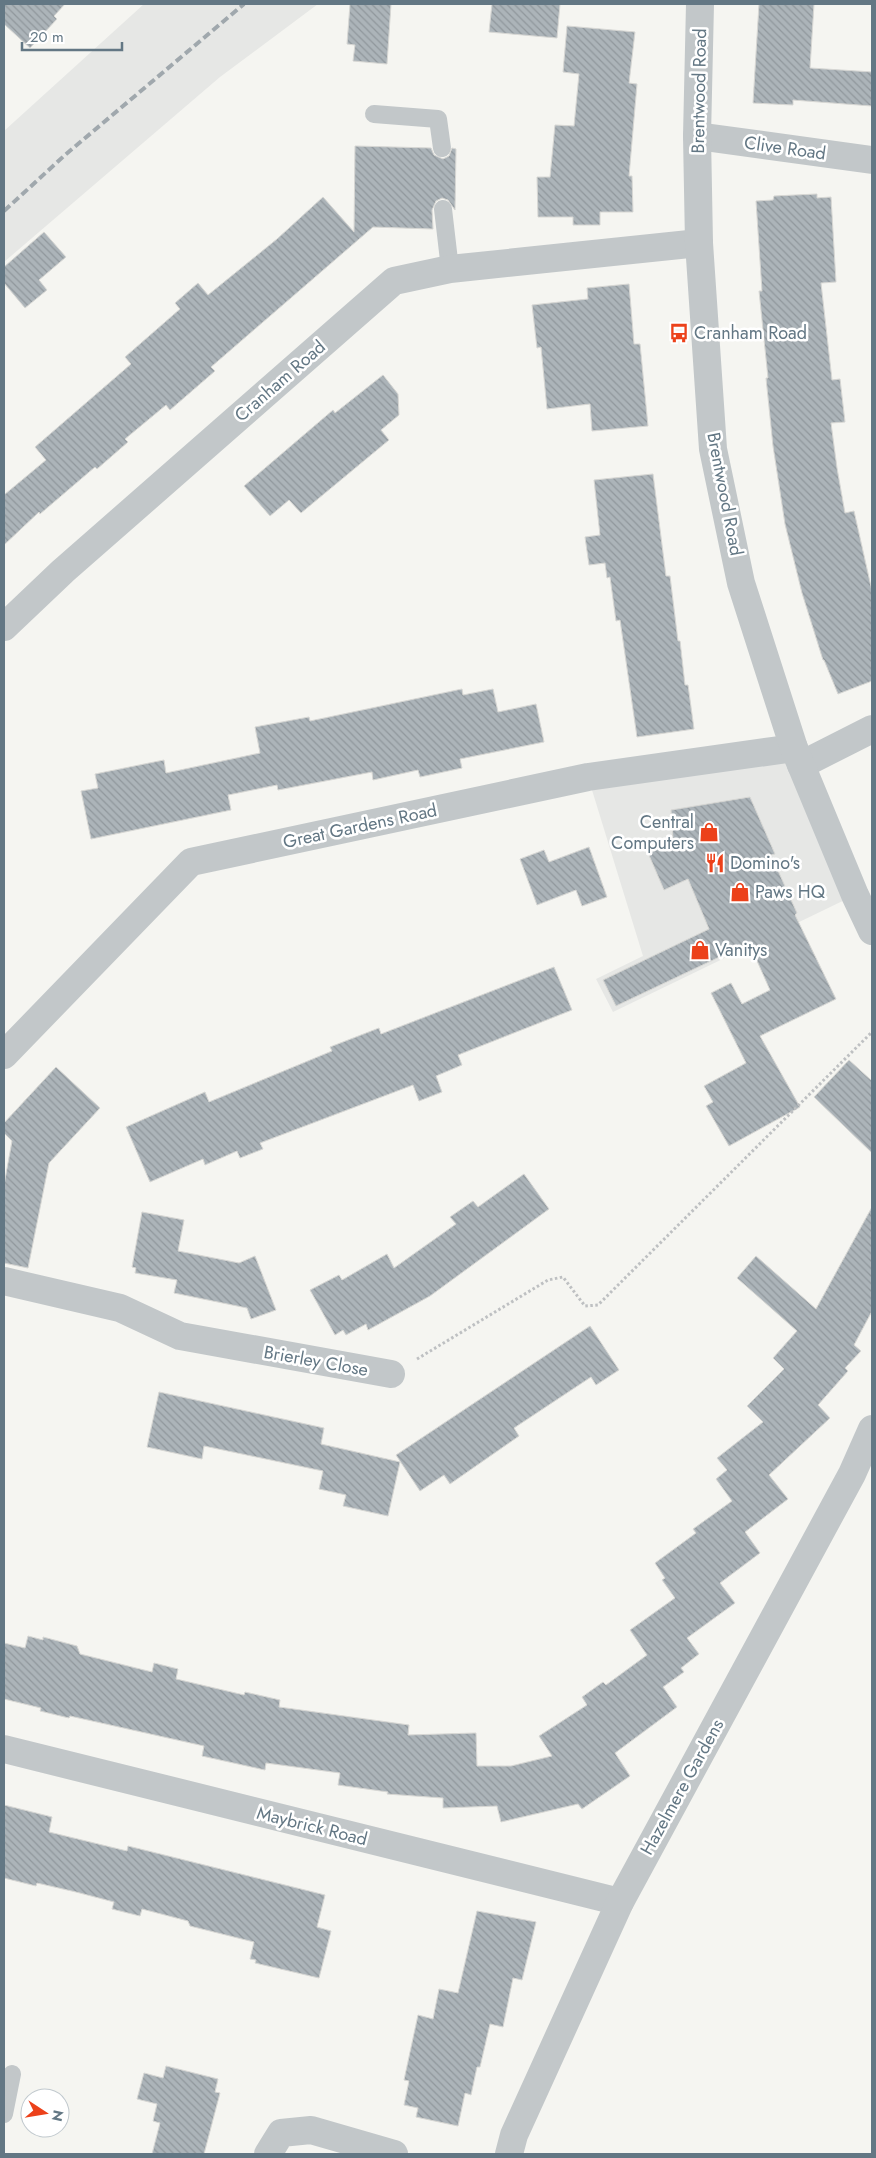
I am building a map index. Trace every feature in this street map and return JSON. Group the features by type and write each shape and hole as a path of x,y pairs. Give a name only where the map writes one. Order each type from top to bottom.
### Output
{"street":[{"name":"Brentwood Road","path":"700,4 697,136 700,243 713,449 742,583 798,756 855,895 872,931"},
{"name":"Clive Road","path":"697,136 872,160"},
{"name":"Cranham Road","path":"4,627 63,570 394,281 450,268 700,243"},
{"name":"Great Gardens Road","path":"4,1055 191,862 588,777 798,756 872,729"},
{"name":"Brierley Close","path":"4,1282 120,1308 180,1336 391,1374"},
{"name":"Hazelmere Gardens","path":"509,2154 514,2135 620,1902 852,1474 872,1429"},
{"name":"Maybrick Road","path":"4,1749 620,1902"},
{"path":"268,2154 281,2132 311,2130 394,2154"}],"lane":[{"path":"374,114 438,119 442,148"},
{"path":"443,209 450,268"},
{"path":"4,2114 12,2074"}],"path":[{"name":"Brierley Close","path":"391,1374 548,1280 563,1277 585,1306 598,1305 872,1032"}],"shaded area":[{"path":"144,4 318,4 220,77 4,262 4,131"},
{"path":"794,748 855,895 613,1012 596,979 643,956 588,777"}],"building":[{"path":"4,4 65,4 54,16 57,19 30,48 4,24"},
{"path":"350,4 391,4 387,64 353,61 355,45 347,44"},
{"path":"492,4 560,4 557,38 489,32"},
{"path":"759,4 814,4 810,68 872,72 872,106 793,100 793,105 753,103"},
{"path":"567,26 635,32 629,83 637,84 629,176 632,176 633,212 600,212 600,225 573,225 573,217 538,217 537,177 550,177 555,125 574,126 579,74 563,72"},
{"path":"355,146 431,148 434,155 443,159 449,156 452,148 456,149 455,210 448,200 442,198 436,201 432,210 433,229 373,227 211,367 215,371 170,410 166,405 125,439 128,442 97,469 95,467 40,514 39,512 4,545 4,495 46,460 35,447 131,364 125,357 180,309 175,303 198,283 208,295 277,239 323,197 354,232"},
{"path":"817,194 817,198 831,197 836,282 821,283 832,380 840,379 845,422 831,423 837,468 845,513 854,511 872,591 872,681 838,694 823,660 802,593 785,524 773,446 759,291 762,291 756,201 773,200 774,196"},
{"path":"44,232 66,257 39,280 47,290 25,308 4,283 4,267"},
{"path":"629,284 634,344 640,344 648,426 592,431 590,404 547,409 541,347 537,348 532,305 588,299 587,288"},
{"path":"383,375 398,394 399,415 381,430 389,440 301,513 289,500 270,516 244,486 333,410 335,413"},
{"path":"653,474 666,576 670,576 678,641 680,641 685,685 688,685 694,729 637,737 620,620 616,621 610,577 607,578 605,563 589,565 585,537 600,535 594,480"},
{"path":"462,689 463,695 493,689 498,712 536,704 544,742 460,759 462,768 420,777 418,770 373,780 372,772 278,790 277,785 228,795 231,810 91,839 81,791 98,788 95,774 164,760 166,773 260,753 255,727 309,717 310,721"},
{"path":"750,797 775,854 771,855 797,913 795,915 836,999 760,1036 800,1107 729,1146 706,1106 713,1102 704,1086 746,1063 711,993 731,983 742,1004 770,990 749,943 616,1006 603,980 709,929 688,879 664,890 648,853 673,839 671,810"},
{"path":"589,847 607,897 582,906 576,890 537,905 520,859 544,850 549,862"},
{"path":"554,967 572,1010 458,1055 462,1065 436,1076 442,1092 419,1101 413,1085 260,1143 263,1149 240,1158 237,1151 205,1165 203,1159 150,1182 126,1127 205,1092 209,1102 332,1051 330,1047 379,1028 381,1034"},
{"path":"849,1060 872,1081 872,1153 814,1097"},
{"path":"56,1067 100,1108 49,1163 28,1268 4,1263 4,1185 12,1141 4,1133 4,1123"},
{"path":"524,1174 549,1209 430,1296 368,1330 366,1324 346,1335 343,1330 335,1335 310,1290 339,1275 342,1280 387,1254 394,1268 456,1224 450,1217 473,1201 478,1207"},
{"path":"872,1207 872,1311 854,1345 861,1351 845,1368 848,1371 818,1405 830,1418 769,1475 788,1499 745,1532 760,1553 720,1583 735,1603 687,1638 699,1654 681,1668 684,1672 663,1687 677,1707 615,1753 630,1776 582,1809 578,1804 501,1822 497,1806 443,1808 443,1798 387,1794 388,1792 338,1785 340,1773 266,1763 265,1770 202,1756 204,1746 70,1716 69,1718 40,1711 41,1708 4,1699 4,1643 25,1648 28,1636 43,1640 43,1637 77,1646 80,1654 152,1672 154,1663 178,1669 176,1679 244,1695 245,1692 280,1700 279,1707 409,1725 408,1735 476,1733 477,1766 511,1766 552,1756 539,1736 587,1705 582,1697 603,1682 606,1685 647,1655 630,1630 675,1598 662,1580 665,1578 655,1563 696,1533 693,1529 732,1501 716,1479 727,1470 717,1458 763,1422 747,1406 784,1369 773,1358 797,1331 737,1278 756,1256 816,1309"},
{"path":"142,1212 184,1220 178,1251 239,1263 255,1256 276,1310 251,1319 247,1308 174,1293 177,1280 135,1273 136,1268 132,1267"},
{"path":"590,1326 619,1370 596,1385 591,1377 514,1428 519,1436 450,1484 444,1475 420,1491 396,1455"},
{"path":"159,1392 324,1428 321,1444 400,1462 388,1516 343,1506 346,1495 319,1489 323,1471 204,1446 202,1459 147,1447"},
{"path":"4,1805 52,1817 49,1832 127,1851 128,1846 325,1895 317,1927 331,1931 319,1978 255,1963 256,1960 250,1959 254,1942 190,1926 188,1921 142,1909 140,1916 112,1909 114,1902 37,1883 36,1886 4,1878"},
{"path":"477,1911 536,1922 522,1980 513,1978 503,2027 490,2024 480,2067 477,2067 471,2095 465,2093 458,2126 416,2117 418,2108 404,2105 409,2081 404,2080 418,2015 433,2019 439,1989 458,1993"},
{"path":"166,2066 218,2079 215,2092 220,2093 204,2154 152,2154 160,2123 153,2121 157,2104 137,2099 144,2073 163,2078"}],"railway":[{"path":"4,211 65,155 244,4"}],"place":[{"name":"Cranham Road","path":"679,333"},
{"name":"Central Computers","path":"709,832"},
{"name":"Domino's","path":"715,863"},
{"name":"Paws HQ","path":"740,892"},
{"name":"Vanitys","path":"700,950"}]}
